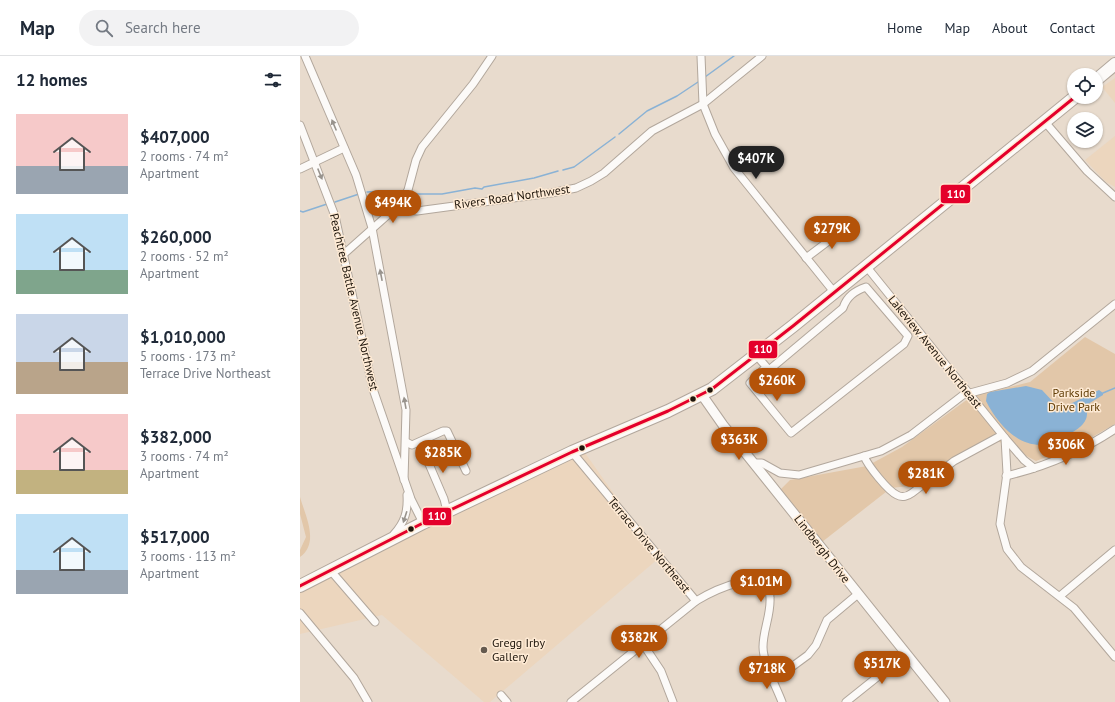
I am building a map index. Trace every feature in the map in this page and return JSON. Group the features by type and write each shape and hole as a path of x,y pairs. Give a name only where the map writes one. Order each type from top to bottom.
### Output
{"highway":[{"path":"1103,74 1115,64"},
{"path":"300,586 447,511 572,452 702,395 720,384 1067,104"}],"main road":[{"name":"Lindbergh Drive","path":"702,395 710,408 945,702"}],"street":[{"name":"Peachtree Battle Avenue Northwest","path":"305,56 362,193 372,228 406,410 404,480"},
{"path":"345,253 399,206 408,190 416,160 422,147 473,84 492,56"},
{"path":"701,56 702,104 714,134 734,168 834,292"},
{"name":"Rivers Road Northwest","path":"399,206 408,210 417,211 551,193 576,188 604,173 652,131 702,104 762,56"},
{"path":"1045,122 1087,171 1115,197"},
{"name":"Peachtree Battle Avenue Northwest","path":"300,125 336,216 373,389 404,480 423,523"},
{"path":"300,169 344,148"},
{"path":"806,258 847,227"},
{"name":"Lakeview Avenue Northeast","path":"866,266 968,393 1024,460 1034,468"},
{"path":"866,287 894,319 908,336 904,344 791,433 750,383 763,370 768,370 843,308 846,300 861,289 866,287"},
{"path":"754,463 764,464 780,473 799,476 881,452 902,441 959,398 968,393 1008,383 1032,371 1115,304"},
{"path":"894,319 904,314"},
{"path":"902,330 912,323"},
{"path":"756,355 768,370"},
{"path":"1006,476 1034,468 1088,446 1115,429"},
{"path":"406,442 412,445 420,443 443,431 447,431 466,471"},
{"path":"864,456 868,464 892,492 898,496 906,496 954,461 1004,436 1006,476 1000,524 1007,549 1021,567 1060,596 1087,622 1115,657"},
{"path":"420,443 444,499 447,511"},
{"name":"Terrace Drive Northeast","path":"572,452 696,601 712,592 741,582 756,580 765,584 769,591 770,598 763,648 782,702"},
{"name":"Peachtree Battle Avenue Northwest","path":"390,540 402,525 406,514 407,488"},
{"path":"1060,596 1115,550"},
{"path":"331,571 375,622"},
{"path":"770,671 793,666 808,655 816,645 827,620 858,594"},
{"path":"571,702 696,601"},
{"path":"300,613 354,678 368,702"},
{"path":"643,644 661,671 673,702"},
{"path":"846,702 906,654"},
{"path":"501,695 507,702"}],"shaded area":[{"path":"1115,78 1115,103 1103,88 1103,86"},
{"path":"1115,136 1115,187 1106,182 1085,160 1100,148 1103,148 1103,146"},
{"path":"583,450 659,558 490,702 484,702 382,615 300,634 300,581"}],"green space":[{"name":"Parkside Drive Park","path":"1085,337 1115,354 1115,424 1080,444 1036,461 992,438 918,485 891,488 822,542 780,490 790,480 867,466 902,447 972,396 1030,382"},
{"path":"300,497 309,528 310,537 306,551 300,557 300,550 306,537 300,514"}],"water":[{"path":"1026,386 1042,390 1056,405 1060,406 1070,404 1099,390 1103,393 1103,395 1088,404 1086,419 1081,427 1055,442 1042,445 1030,444 1009,432 1000,423 986,401 987,394 990,392"}],"waterway":[{"path":"705,77 734,56"},
{"path":"619,134 647,111 677,96 698,82"},
{"path":"563,170 574,167 615,137"},
{"path":"412,194 442,194 475,188 482,189 484,187 534,178 558,171"},
{"path":"367,192 400,192"},
{"path":"335,202 359,194"},
{"path":"300,211 303,212 327,204"},
{"path":"1103,393 1115,388"}],"transit line":[{"name":"110","path":"300,586 423,523 572,452 668,411 712,389 793,326 1067,103"}],"place":[{"name":"Gregg Irby Gallery","path":"484,650"}]}
